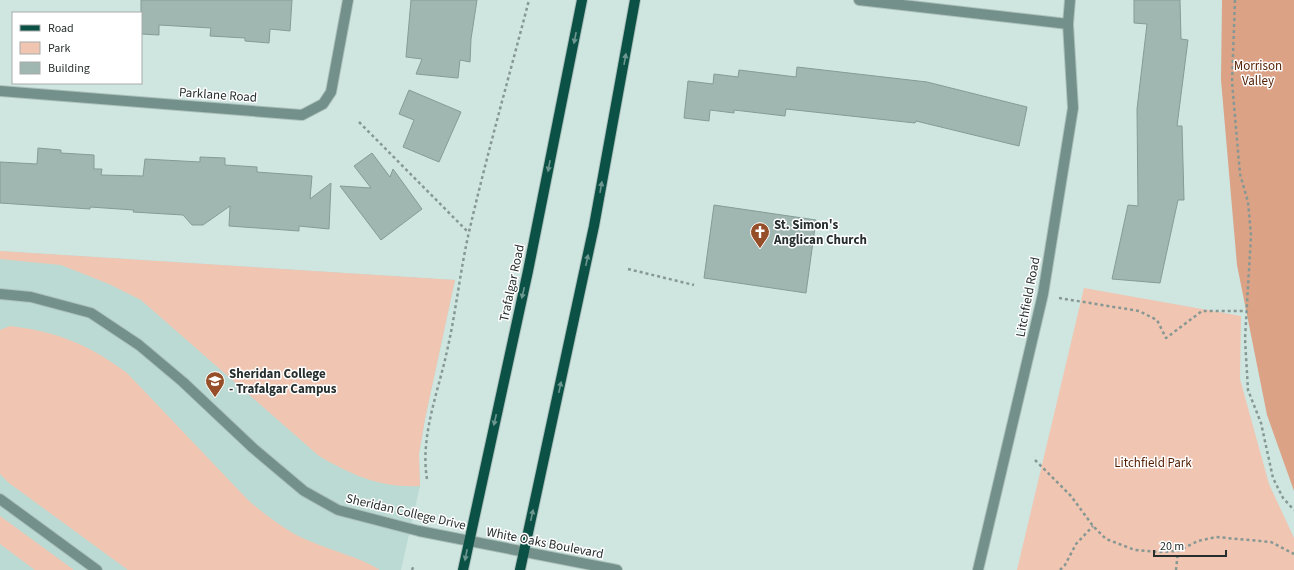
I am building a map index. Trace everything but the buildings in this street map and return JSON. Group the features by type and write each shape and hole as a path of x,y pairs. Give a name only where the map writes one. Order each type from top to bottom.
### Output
{"main road":[{"name":"Trafalgar Road","path":"463,570 468,540 528,271 582,0"},
{"path":"520,570 594,226 635,0"}],"street":[{"name":"Parklane Road","path":"0,91 302,115 323,104 331,92 348,0"},
{"path":"859,0 1068,24"},
{"name":"Litchfield Road","path":"978,570 1043,294 1073,108 1068,24 1070,0"},
{"name":"Sheridan College Drive","path":"0,294 31,297 91,313 139,345 182,382 253,448 304,491 338,510 419,531 468,540"},
{"path":"0,499 97,570"},
{"name":"White Oaks Boulevard","path":"468,540 524,553 617,570"}],"path":[{"path":"428,479 425,465 425,450 434,401 447,350 469,232 529,0"},
{"path":"1235,0 1232,82 1240,174 1248,202 1251,235 1245,339 1248,390 1261,423 1273,478 1282,498 1294,510"},
{"path":"359,122 469,232"},
{"path":"628,269 694,285"},
{"path":"1043,294 1139,311 1157,320 1166,338 1202,311 1246,311"},
{"path":"1034,460 1071,496 1093,526 1106,539 1135,550 1158,552 1178,551 1198,541 1216,537 1271,542 1294,554"},
{"path":"1060,570 1065,565 1076,544 1093,526"},
{"path":"1176,570 1178,551"},
{"path":"412,570 414,565"}],"shaded area":[{"name":"Sheridan College - Trafalgar Campus","path":"0,251 455,280 425,419 419,454 420,486 401,570 0,570"}],"green space":[{"name":"Morrison Valley","path":"1222,0 1294,0 1294,491 1267,415 1237,265 1221,80"},
{"path":"0,251 455,280 425,419 419,454 420,486 392,485 367,479 343,469 319,456 141,300 109,284 61,265 0,259"},
{"name":"Litchfield Park","path":"1084,288 1241,316 1240,379 1269,484 1294,538 1294,570 1017,570"},
{"path":"10,326 43,332 72,341 99,354 113,363 127,373 248,500 278,524 303,538 372,565 380,570 128,570 9,483 0,474 0,330"},
{"path":"0,516 74,570 35,570 0,544"}],"place":[{"name":"St. Simon's Anglican Church","path":"760,249"},
{"name":"Sheridan College - Trafalgar Campus","path":"215,398"}]}
